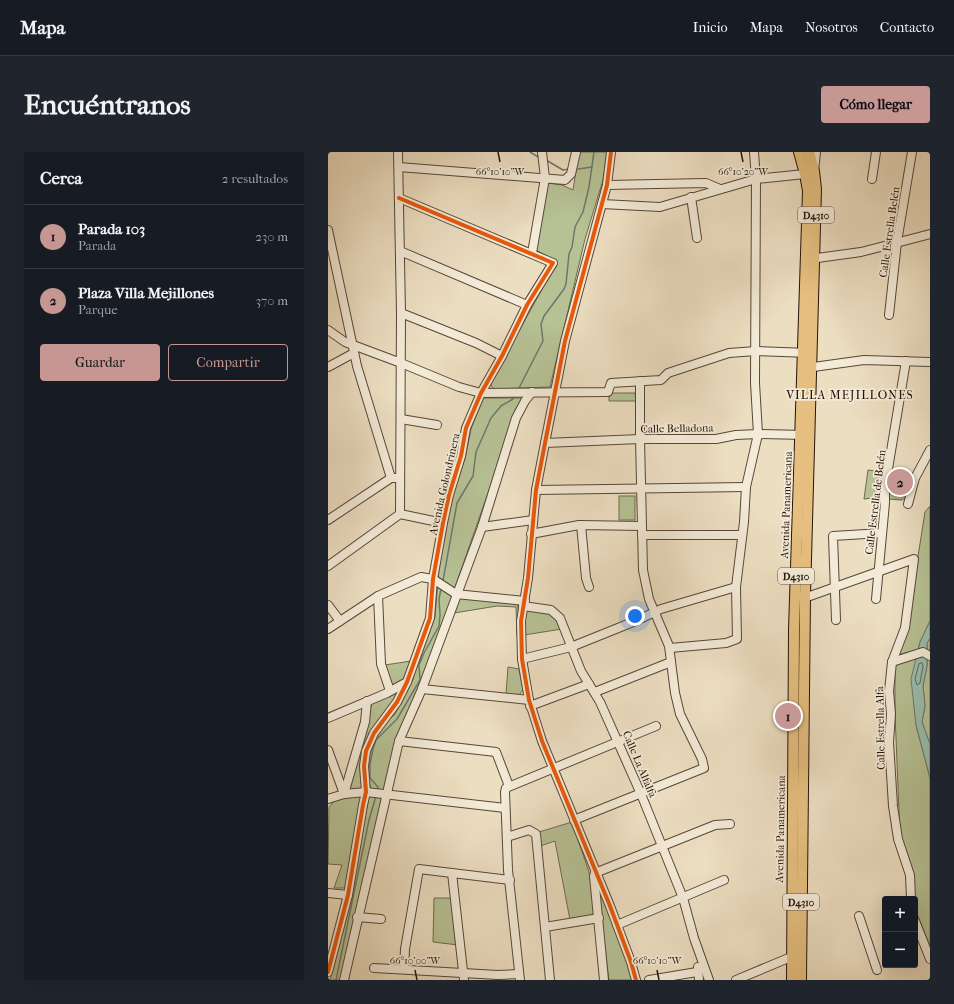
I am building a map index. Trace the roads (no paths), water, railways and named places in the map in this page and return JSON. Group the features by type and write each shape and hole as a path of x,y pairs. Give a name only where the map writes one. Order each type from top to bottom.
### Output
{"main road":[{"name":"Avenida Panamericana","path":"792,980 796,957 797,935 800,596 808,368 810,259 816,189 810,173 799,152"},
{"name":"Avenida Panamericana","path":"809,152 810,173"},
{"name":"Avenida Panamericana","path":"796,957 801,980"}],"street":[{"path":"398,152 402,313 400,514"},
{"path":"399,198 483,235 532,253 545,178 542,152"},
{"path":"399,167 565,180 571,174 576,152"},
{"path":"611,152 607,185 565,341 536,490 521,620 522,659 530,703 554,770 617,925 636,980"},
{"path":"670,648 726,643 736,639 736,587 746,487 758,434 755,383 756,179 754,152"},
{"path":"602,204 660,207 756,179 810,173 816,152"},
{"path":"872,180 876,152"},
{"name":"Calle Estrella Belén","path":"889,315 897,242 912,152"},
{"path":"607,185 706,183 720,190"},
{"path":"691,197 697,238"},
{"path":"328,230 354,349 391,478"},
{"path":"810,259 862,252 930,234"},
{"path":"400,251 527,305"},
{"name":"Avenida Golondrinera","path":"376,793 364,766 366,751 374,733 397,702 430,618 439,583 443,523 449,495 461,456 466,428 481,394 502,356 527,305 553,264 532,253"},
{"path":"402,313 476,343 502,356"},
{"path":"328,330 354,349 401,363 459,387 481,394 517,392 608,392 611,383 661,380 668,373 729,353 756,351 808,353"},
{"path":"328,367 354,349"},
{"path":"808,368 864,360 930,362"},
{"name":"Calle Estrella de Belén","path":"876,599 877,572 886,503 885,487 906,361"},
{"path":"574,820 704,768 702,759 680,714 670,648 649,599 643,570 640,381"},
{"name":"Avenida Golondrinera","path":"344,980 358,917 376,793 422,689 482,527 516,418 525,401 532,392"},
{"path":"401,419 437,425"},
{"name":"Calle Belladona","path":"545,443 640,439 716,439 736,435 758,434 805,435"},
{"path":"908,504 915,478 930,450"},
{"path":"328,520 391,478 401,479"},
{"path":"536,490 746,487"},
{"path":"328,566 400,514 443,523"},
{"path":"482,527 533,520"},
{"path":"531,534 581,525 642,526"},
{"path":"581,525 586,578 589,586"},
{"path":"836,620 833,536 882,533"},
{"path":"642,535 742,535"},
{"name":"Calle Estrella Alfa","path":"877,572 914,559 905,628 892,662 889,691 891,714 889,742 893,806 898,839 910,875 911,896"},
{"path":"800,596 835,587 877,572"},
{"path":"328,629 378,596 421,577 439,583 456,594 524,604"},
{"path":"522,659 571,647 668,606 736,587"},
{"path":"378,596 381,664 390,691"},
{"name":"Calle La Alfalfa","path":"524,604 551,610 556,613 563,624 581,671 595,692 619,742 641,794 682,898 701,962 709,980"},
{"path":"328,605 340,621"},
{"path":"892,662 923,652 930,656"},
{"path":"595,692 672,662"},
{"path":"328,718 390,691 406,682"},
{"path":"422,689 530,703 589,684"},
{"path":"344,794 364,722 367,701"},
{"path":"374,968 404,969 464,976 498,975 520,977 508,870 505,792 509,786 554,770 656,726"},
{"path":"399,741 496,752 509,786"},
{"path":"328,750 344,794"},
{"path":"328,799 344,794 376,793 505,808"},
{"name":"Avenida Golondrinera","path":"328,972 348,895 363,805 376,793"},
{"path":"595,873 715,825 730,824"},
{"path":"507,837 529,830 536,834 550,980"},
{"path":"404,969 406,941 419,869 510,880"},
{"path":"452,873 464,976"},
{"path":"595,873 593,877 599,918 604,980"},
{"path":"617,925 724,880"},
{"path":"328,893 348,895"},
{"path":"859,916 877,970"},
{"path":"358,917 381,920"},
{"path":"545,927 599,918"},
{"path":"918,929 930,959"},
{"path":"736,980 796,957"},
{"path":"650,980 698,976 699,963 701,962"}],"water":[{"path":"930,621 930,638 927,643 927,666 923,686 925,706 922,722 930,744 930,778 916,725 911,679 920,642"}],"waterway":[{"path":"530,152 540,158"},
{"path":"518,390 543,341 541,324 544,316 566,284 569,254 572,247 575,227 583,212 589,187 594,152"},
{"path":"546,160 563,170 569,169"},
{"path":"578,169 592,167"},
{"path":"443,581 457,503 473,476 476,452 491,418 501,406 513,399 515,395"},
{"path":"377,791 378,787 370,778 370,764 373,749 376,740 397,719 420,680 419,665 439,626 439,599 441,589"},
{"path":"336,980 369,820 376,796"}],"place":[{"name":"Plaza Villa Mejillones","path":"900,482"},
{"name":"Parada 103","path":"788,716"}],"district":[{"name":"VILLA MEJILLONES","path":"850,395"}]}
